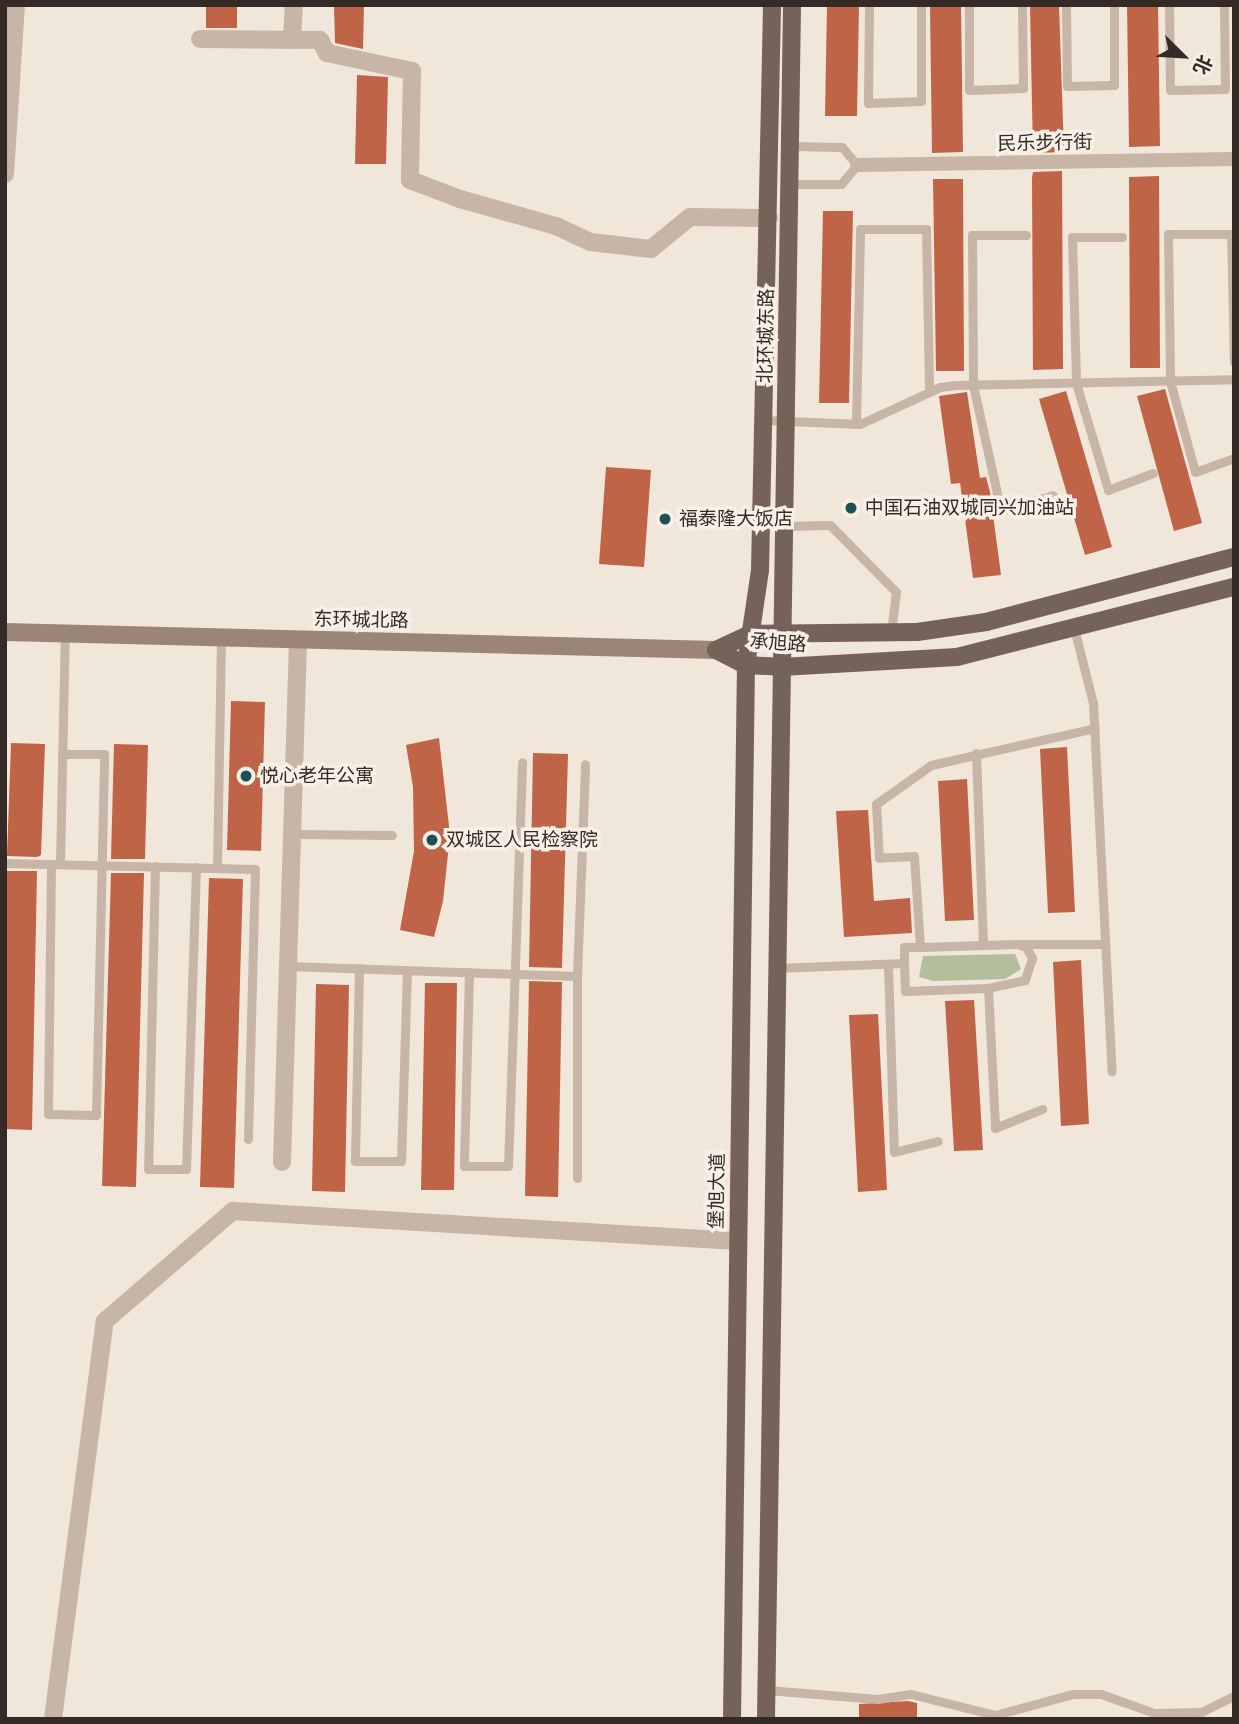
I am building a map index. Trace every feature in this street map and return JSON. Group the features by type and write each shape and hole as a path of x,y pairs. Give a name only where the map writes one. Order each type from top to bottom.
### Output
{"main road":[{"name":"北环城东路","path":"746,665 760,570 772,5"},
{"name":"北环城东路","path":"782,667 792,5"},
{"name":"承旭路","path":"716,650 751,634 891,632 986,622 1234,557"},
{"name":"承旭路","path":"716,650 746,665 782,667 957,657 1234,587"},
{"name":"东环城北路","path":"5,632 716,650"},
{"name":"堡旭大道","path":"732,1719 746,665"},
{"path":"766,1719 782,667"}],"street":[{"path":"5,174 16,5"},
{"path":"292,40 294,5"},
{"path":"200,39 320,40 327,53 412,71 410,180 460,199 556,226 591,242 651,249 690,217 769,218"},
{"name":"民乐步行街","path":"857,165 1234,159"},
{"path":"282,1163 298,640"},
{"path":"53,1719 105,1321 233,1211 737,1241"}],"lane":[{"path":"869,5 868,103 921,101 920,5"},
{"path":"969,5 969,90 1023,88 1022,5"},
{"path":"1066,5 1068,86 1114,85 1114,5"},
{"path":"1169,5 1170,90 1225,89 1224,5"},
{"path":"789,184 841,184 857,165 842,147 790,146"},
{"path":"856,424 860,229 926,229 929,392"},
{"path":"1234,362 1231,234 1168,234 1170,381 1195,472 1234,458"},
{"path":"1026,235 972,235 973,385 1001,511 1053,495"},
{"path":"1122,237 1072,237 1076,383 1108,489 1153,473"},
{"path":"764,420 856,424 929,392 973,385 1234,379"},
{"path":"784,526 830,525 896,592 891,632"},
{"path":"1074,628 1093,703 1112,1072"},
{"path":"62,754 104,754 96,1115 48,1114 65,634"},
{"path":"217,868 220,638"},
{"path":"920,947 914,856 879,858 876,804 931,765 1095,728"},
{"path":"976,753 983,945"},
{"path":"469,972 464,1166 508,1166 522,762"},
{"path":"577,1178 577,976 585,764"},
{"path":"292,834 392,835"},
{"path":"5,863 255,869 248,1139"},
{"path":"155,866 148,1169 186,1169 196,867"},
{"path":"1017,944 1026,947 1032,969 1013,986 905,991 904,947 1017,944 1105,944"},
{"path":"776,968 904,963"},
{"path":"888,964 894,1152 938,1140"},
{"path":"288,966 577,976"},
{"path":"359,968 355,1161 401,1161 408,970"},
{"path":"988,988 995,1128 1042,1109"},
{"path":"767,1690 878,1699 911,1694 995,1715 1073,1694 1101,1694 1154,1713 1201,1712 1234,1696"}],"green space":[{"path":"1015,954 1021,969 1005,979 933,981 919,977 923,956"}],"building":[{"path":"206,5 237,5 237,28 206,28"},
{"path":"334,5 364,5 363,49 335,43"},
{"path":"827,5 859,5 857,116 825,116"},
{"path":"930,5 961,5 963,152 932,153"},
{"path":"1030,5 1059,5 1064,152 1033,153"},
{"path":"1127,5 1158,5 1160,146 1129,147"},
{"path":"357,75 388,77 386,164 355,164"},
{"path":"1062,171 1063,369 1033,370 1032,178 1033,172"},
{"path":"1159,176 1160,368 1130,368 1129,177"},
{"path":"933,179 963,179 964,371 936,371"},
{"path":"823,211 853,211 849,403 819,403"},
{"path":"1165,389 1202,523 1174,531 1137,396"},
{"path":"1066,391 1112,547 1085,555 1039,399"},
{"path":"967,392 980,478 986,477 990,492 1001,575 973,578 960,483 951,484 939,396"},
{"path":"606,467 651,470 644,567 599,564"},
{"name":"悦心老年公寓","path":"231,701 265,702 261,851 227,850"},
{"name":"双城区人民检察院","path":"439,738 450,835 443,901 434,937 400,930 414,851 413,787 406,745"},
{"path":"11,743 45,744 41,855 37,857 7,856"},
{"path":"114,744 148,745 145,859 111,859"},
{"path":"1067,747 1075,912 1048,913 1040,749"},
{"path":"533,753 568,754 562,968 529,967"},
{"path":"967,779 974,920 945,921 938,781"},
{"path":"868,810 874,901 910,898 912,933 844,937 836,811"},
{"path":"7,871 37,871 32,1130 5,1129"},
{"path":"111,873 144,873 136,1187 102,1186"},
{"path":"209,878 243,879 234,1188 200,1187"},
{"path":"1081,960 1089,1124 1061,1126 1053,962"},
{"path":"529,981 562,982 558,1197 525,1196"},
{"path":"425,983 457,983 454,1190 421,1190"},
{"path":"316,984 349,985 345,1192 312,1191"},
{"path":"974,1000 983,1150 954,1151 945,1001"},
{"path":"878,1014 887,1190 858,1192 849,1015"},
{"path":"908,1701 917,1703 917,1718 859,1719 859,1704"}],"place":[{"name":"中国石油双城同兴加油站","path":"851,508"},
{"name":"福泰隆大饭店","path":"665,519"},
{"name":"悦心老年公寓","path":"246,776"},
{"name":"双城区人民检察院","path":"432,840"}]}
